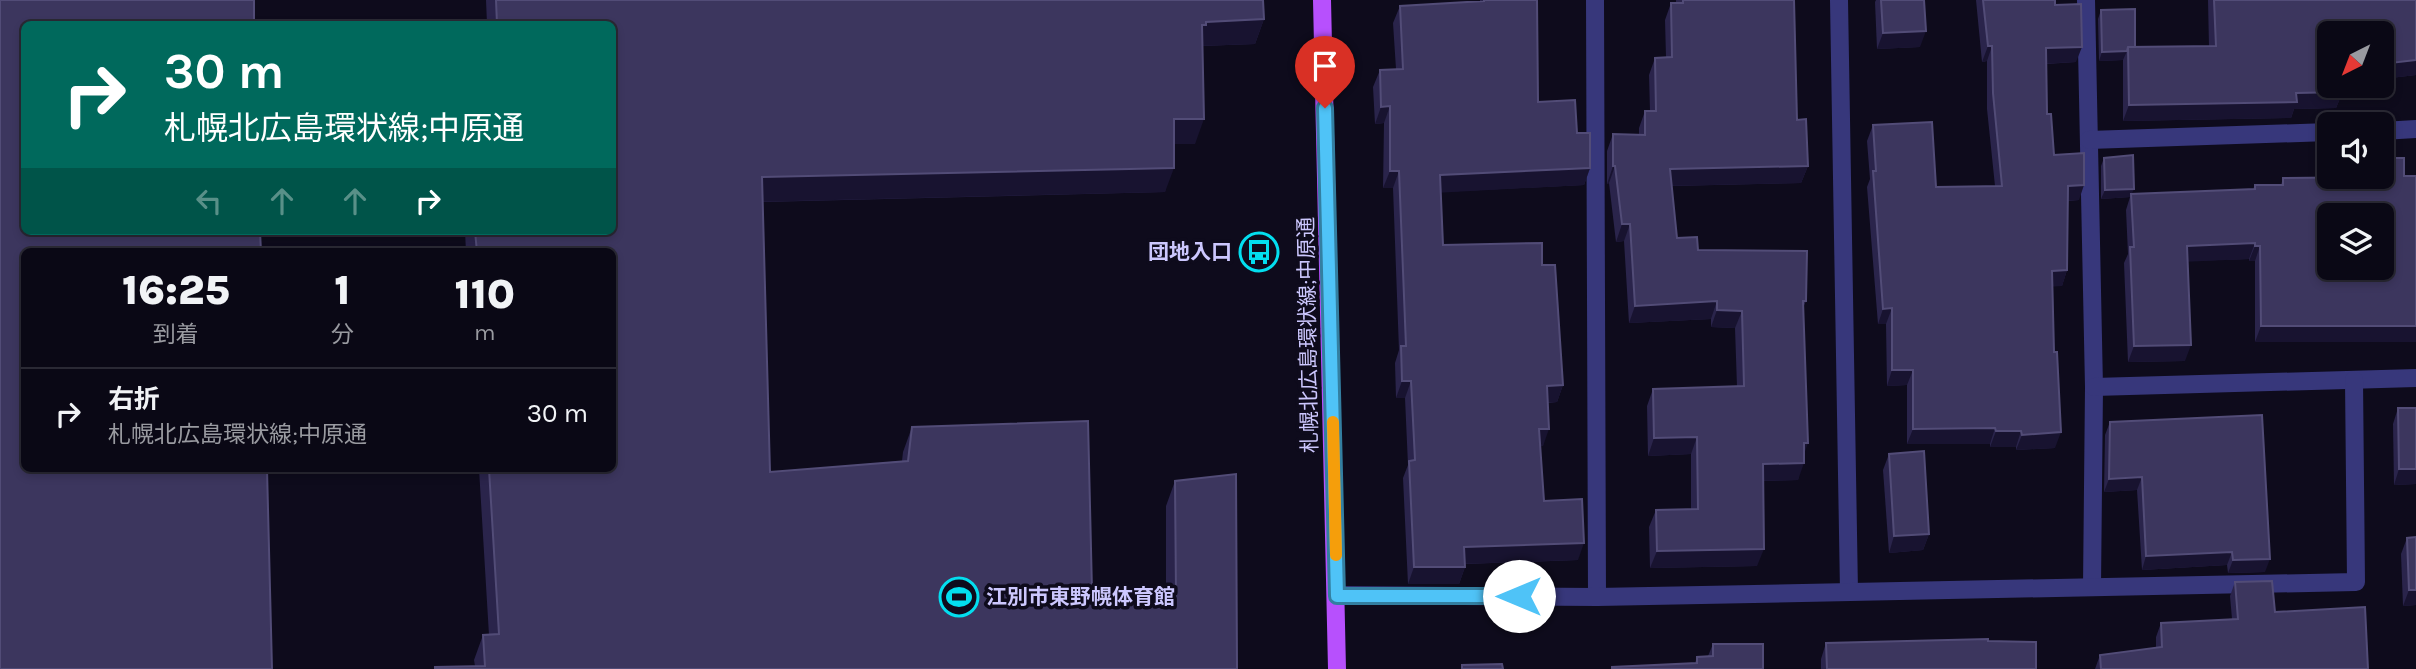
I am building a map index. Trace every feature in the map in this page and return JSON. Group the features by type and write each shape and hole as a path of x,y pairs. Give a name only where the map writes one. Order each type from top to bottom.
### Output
{"main road":[{"name":"札幌北広島環状線;中原通","path":"1322,0 1337,669"}],"street":[{"path":"1595,0 1597,597"},
{"path":"1839,0 1849,592"},
{"path":"2086,0 2094,387 2092,587"},
{"path":"2394,130 2416,129"},
{"path":"2089,140 2317,132"},
{"path":"2094,387 2416,379"},
{"path":"1337,596 1597,597 2356,582 2354,380"}],"building":[{"path":"0,0 254,0 254,21 21,21 21,235 260,235 261,248 21,248 21,472 267,472 272,669 0,669"},
{"path":"496,0 1263,0 1264,19 1206,22 1206,25 1202,25 1204,119 1174,119 1174,168 762,177 770,472 908,461 912,427 1088,421 1092,591 1176,595 1175,481 1236,474 1237,669 435,669 485,666 483,635 499,634 489,472 616,472 616,248 477,248 475,235 616,235 616,21 497,21"},
{"path":"1484,0 1537,0 1538,102 1575,100 1577,133 1590,133 1590,168 1440,175 1443,245 1542,243 1542,265 1555,265 1563,385 1547,386 1549,429 1539,429 1544,501 1582,499 1584,543 1464,547 1465,567 1414,567 1409,461 1415,460 1411,381 1402,381 1401,346 1406,346 1399,171 1390,171 1390,106 1381,107 1380,70 1403,69 1400,6"},
{"path":"1683,0 1794,0 1797,120 1806,119 1808,166 1670,169 1677,238 1697,237 1698,250 1807,251 1806,301 1803,301 1808,443 1804,443 1804,463 1763,464 1764,549 1657,551 1656,510 1698,509 1697,437 1654,438 1653,389 1744,386 1742,311 1717,310 1717,301 1635,306 1630,224 1622,224 1613,166 1613,134 1645,135 1645,111 1656,111 1655,58 1672,57 1671,3 1683,3"},
{"path":"1881,0 1924,0 1926,31 1883,33"},
{"path":"1983,0 2055,0 2055,5 2081,4 2082,47 2046,48 2047,114 2051,114 2054,155 2084,153 2084,185 2068,186 2067,270 2052,271 2054,352 2057,352 2061,432 2022,435 2021,431 1996,431 1995,428 1913,429 1913,370 1892,370 1892,308 1883,309 1873,171 1876,171 1873,125 1932,122 1936,187 2002,186 1993,93 1992,46 1988,46"},
{"path":"2214,0 2416,0 2416,60 2394,63 2394,21 2317,21 2317,93 2296,93 2297,102 2129,105 2128,47 2216,46"},
{"path":"2135,9 2135,47 2128,47 2127,51 2102,52 2101,10"},
{"path":"2133,155 2134,189 2105,190 2104,158"},
{"path":"2394,158 2404,158 2404,176 2416,176 2416,326 2261,326 2260,246 2255,246 2255,243 2187,246 2191,345 2134,346 2131,194 2255,189 2255,185 2283,185 2283,178 2317,178 2317,189 2394,189"},
{"path":"2398,408 2416,408 2416,469 2399,469"},
{"path":"2262,415 2270,559 2233,560 2232,552 2146,556 2142,477 2109,479 2110,422"},
{"path":"1924,451 1929,534 1894,536 1889,454"},
{"path":"2416,537 2416,590 2409,590 2407,538"},
{"path":"2272,581 2275,612 2365,607 2368,669 2101,669 2100,655 2162,647 2161,623 2238,619 2235,582"},
{"path":"1988,639 2036,642 2036,669 1827,669 1826,643"},
{"path":"1713,644 1763,644 1763,669 1612,669 1697,663 1697,657 1713,656"},
{"path":"1502,664 1503,669 1462,669 1462,665"}],"slow traffic":[{"path":"1333,422 1336,555"}],"place":[{"name":"団地入口","path":"1259,252"},
{"name":"江別市東野幌体育館","path":"959,597"}],"route":[{"path":"1325,108 1337,596 1519,596"}]}
